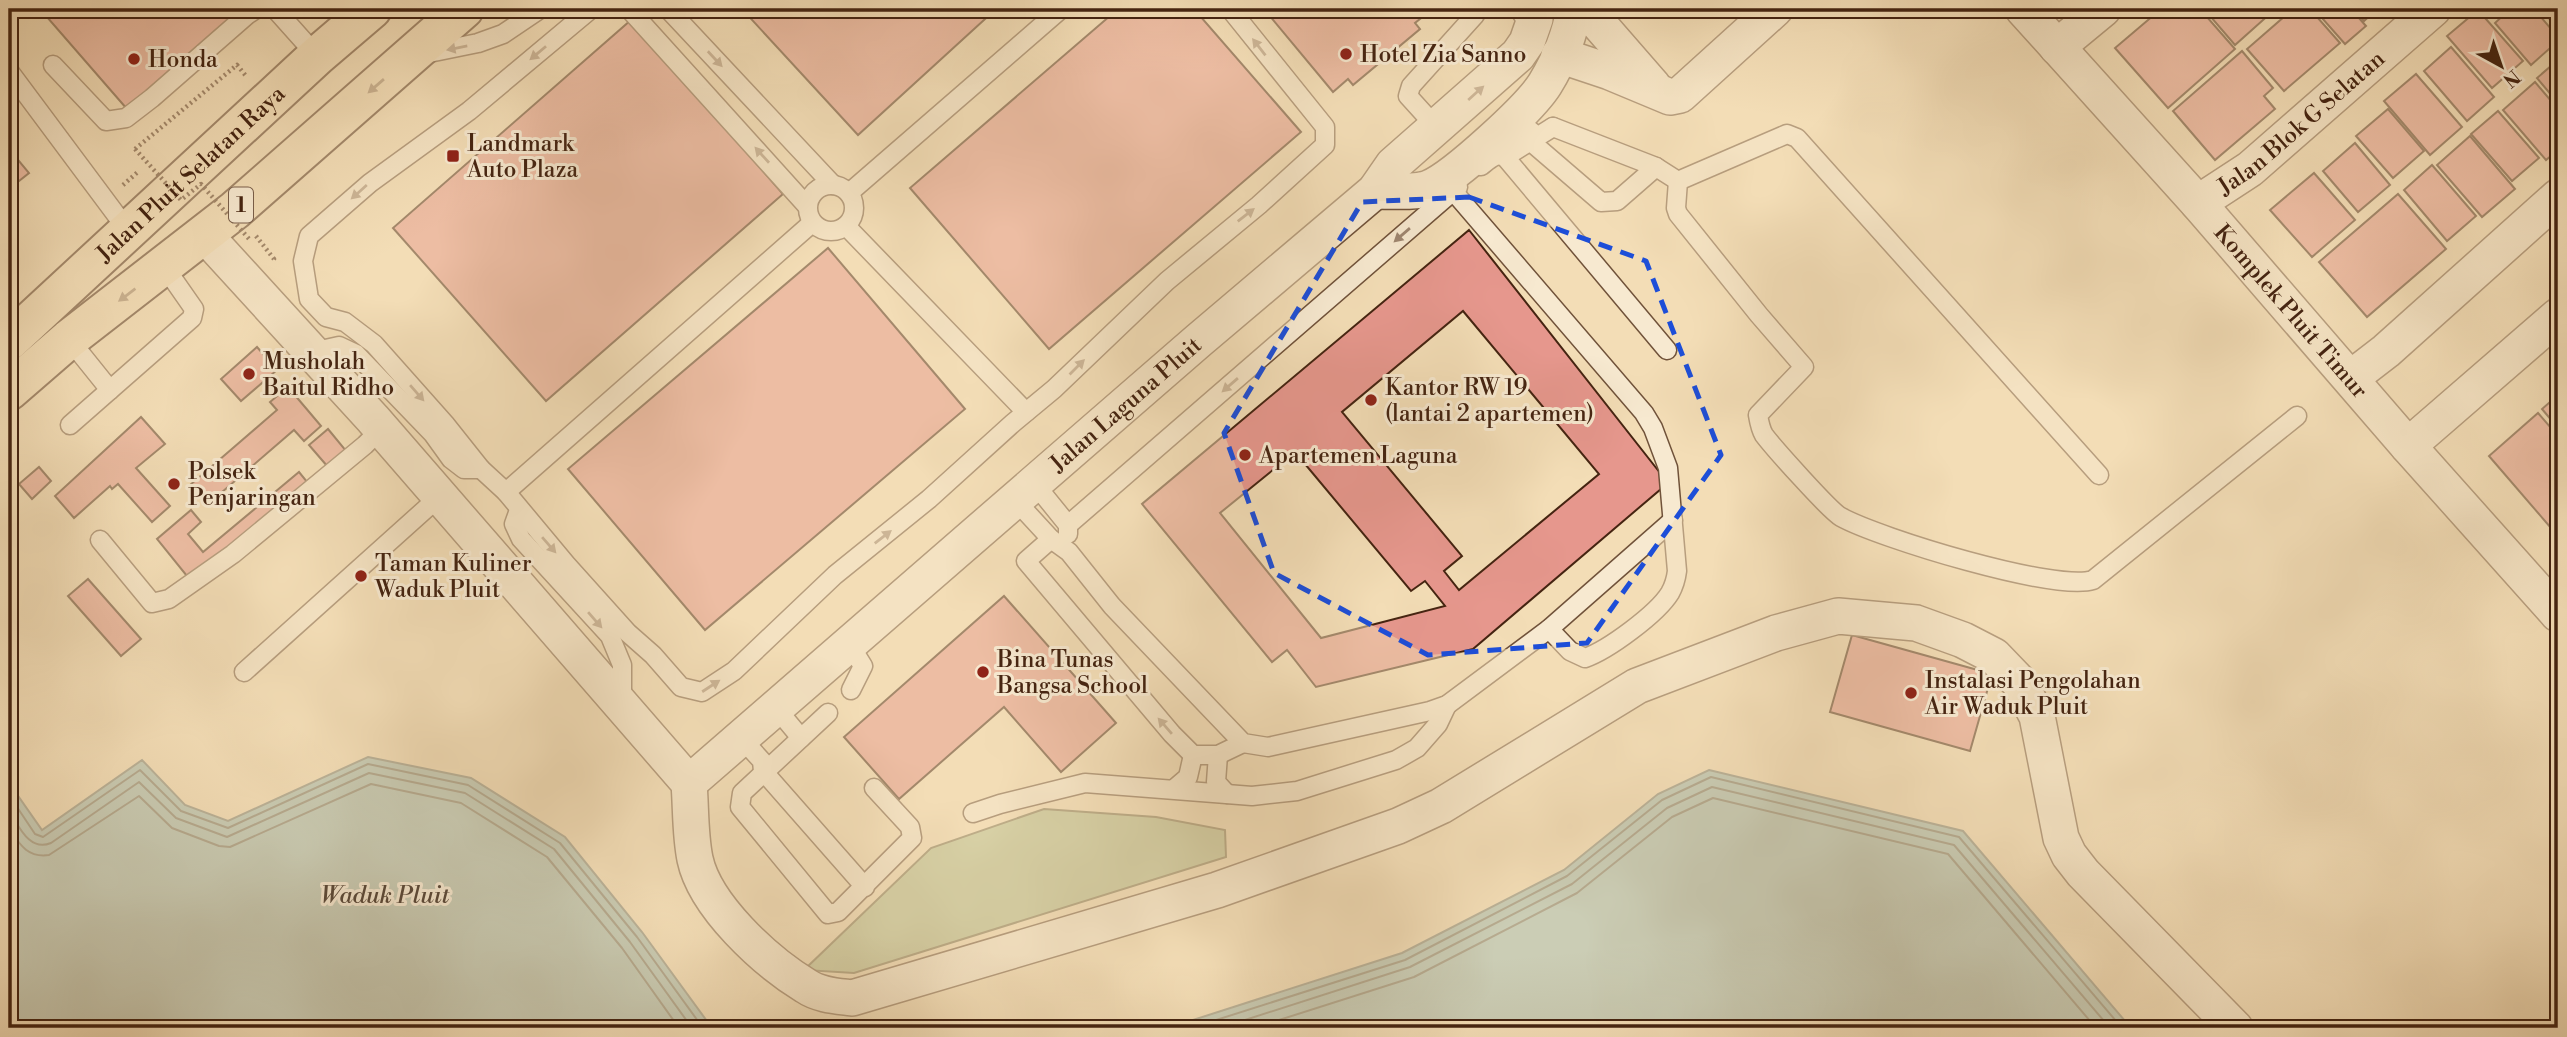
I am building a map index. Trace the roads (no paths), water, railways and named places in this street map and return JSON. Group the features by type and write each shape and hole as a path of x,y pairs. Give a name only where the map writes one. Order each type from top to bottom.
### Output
{"highway":[{"name":"Jalan Pluit Selatan Raya","path":"9,341 317,56 372,9"},
{"name":"Jalan Pluit Selatan Raya","path":"9,391 69,339 235,210 464,9"}],"street":[{"name":"Jalan Laguna Pluit","path":"689,783 1024,491 1375,191 1393,165 1518,55 1527,41 1535,19 1529,9"},
{"path":"1375,191 1428,189 1470,160 1546,79 1571,31 1574,9"},
{"path":"1586,9 1658,92"},
{"path":"1546,79 1658,92 1670,97 1680,95 1775,9"},
{"name":"Komplek Pluit Timur","path":"2023,9 2198,203 2408,446 2558,614"},
{"path":"2057,47 2103,9"},
{"name":"Jalan Blok G Selatan","path":"2198,203 2250,169 2433,9"},
{"path":"2351,378 2386,351 2558,197"},
{"path":"204,234 381,429 689,783 695,859 706,890 729,919 765,954 807,987 832,996 852,998 1217,890 1398,826 1441,806 1637,686 1776,634 1838,616 1916,623 1963,640 1994,656 2019,681 2037,716 2061,838 2069,855 2083,873 2235,1028"},
{"path":"2408,446 2558,316"}],"lane":[{"path":"53,65 106,121 120,120 152,98 256,9"},
{"path":"275,9 317,56"},
{"path":"409,57 478,43 503,34 540,9"},
{"path":"591,9 468,111 370,183 309,236 303,261 309,299 326,317 345,322 374,344 481,469 506,492 628,633 653,655 681,687 702,692 734,671 835,575 898,526 1054,389 1167,281 1259,205 1325,145 1325,127 1230,9"},
{"path":"629,9 810,214 828,231 846,226 853,216 854,204 668,9"},
{"path":"506,492 810,214 812,194 821,187 841,189 1061,9"},
{"path":"1437,128 1408,96 1411,86 1475,15 1475,9"},
{"path":"9,71 129,232"},
{"path":"1546,79 1553,127"},
{"path":"1530,141 1546,79"},
{"path":"1505,157 1553,127"},
{"path":"1553,127 1656,167 1678,181"},
{"path":"1678,181 1787,134 1797,138 2099,475"},
{"path":"1530,141 1601,202 1617,201 1656,167"},
{"path":"1068,525 1492,157 1505,157 1667,349"},
{"path":"1678,181 1678,214 1804,367 1758,415 1763,433 1839,516 1911,545 1993,568 2076,583 2093,580 2297,416"},
{"path":"1453,191 1644,413 1665,457 1674,520 1675,582 1671,592 1654,612 1585,658 1570,651 1549,629"},
{"path":"846,226 1026,412"},
{"path":"70,425 192,318 194,309 164,266"},
{"path":"69,339 110,390"},
{"path":"312,352 339,346 356,354 433,433 451,459 464,469 481,469"},
{"path":"100,540 152,603 169,599 233,554 365,446 381,429"},
{"path":"1024,491 1068,525"},
{"path":"1024,491 1051,539 1069,552 1112,606 1243,743"},
{"path":"244,672 439,497"},
{"path":"519,510 514,524 521,539 610,636 622,665 622,706"},
{"path":"1051,539 1026,561 1108,661 1193,755 1218,755 1243,743 1268,747 1293,743 1447,705 1549,629 1674,520"},
{"path":"1068,525 1069,552"},
{"path":"849,645 863,666 851,690"},
{"path":"973,813 1085,783 1252,796 1297,791 1396,760 1416,748 1438,724 1447,705"},
{"path":"776,708 801,738"},
{"path":"828,713 742,793 740,807 828,914 838,912 912,838 910,827 874,788"},
{"path":"741,738 762,761 763,771 865,887"},
{"path":"1174,789 1188,777 1193,755"},
{"path":"1218,755 1216,782 1227,794"}],"water":[{"name":"Waduk Pluit","path":"368,757 471,778 565,837 642,932 712,1028 9,1028 9,783 42,830 142,760 185,805 228,821"},
{"path":"1709,770 1963,831 2131,1028 1168,1028 1402,953 1564,870 1658,794"}],"place":[{"name":"Hotel Zia Sanno","path":"1346,54"},
{"name":"Honda","path":"134,59"},
{"name":"Landmark Auto Plaza","path":"453,156"},
{"name":"Musholah Baitul Ridho","path":"249,374"},
{"name":"Kantor RW 19 (lantai 2 apartemen)","path":"1371,400"},
{"name":"Apartemen Laguna","path":"1245,455"},
{"name":"Polsek Penjaringan","path":"174,484"},
{"name":"Taman Kuliner Waduk Pluit","path":"361,576"},
{"name":"Bina Tunas Bangsa School","path":"983,672"},
{"name":"Instalasi Pengolahan Air Waduk Pluit","path":"1911,693"}]}
